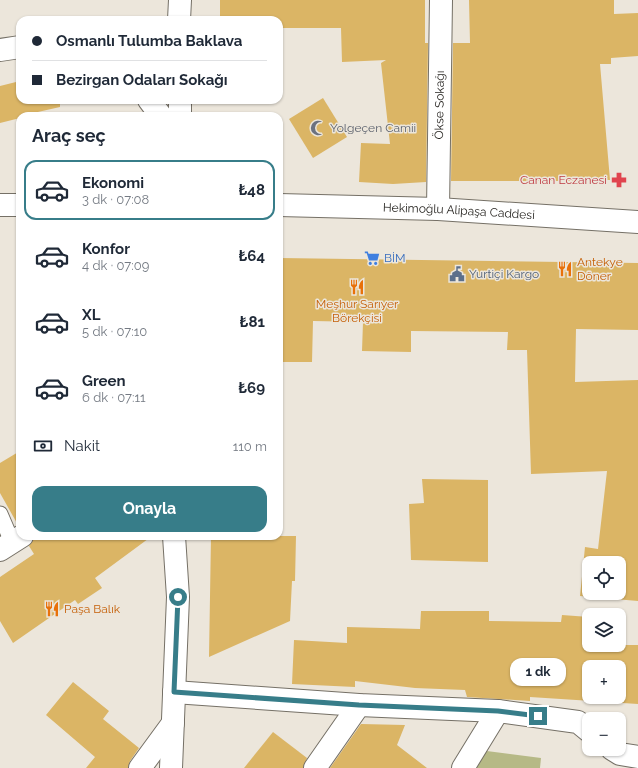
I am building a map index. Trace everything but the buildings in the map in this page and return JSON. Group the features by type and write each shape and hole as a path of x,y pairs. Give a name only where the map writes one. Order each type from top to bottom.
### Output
{"street":[{"name":"Ökse Sokağı","path":"438,209 441,0"},
{"path":"0,50 16,48"},
{"name":"Hekimoğlu Alipaşa Caddesi","path":"283,205 438,209 638,222"},
{"path":"0,206 16,206"},
{"path":"171,768 178,597 174,540"},
{"path":"174,692 359,705 498,711 578,722 582,725"},
{"path":"315,768 359,705"},
{"path":"463,768 498,711"},
{"path":"140,768 173,723"},
{"path":"626,755 638,757"}],"lane":[{"path":"0,514 11,543"}],"green space":[{"path":"479,750 541,758 540,768 468,768"}],"place":[{"name":"Yolgeçen Camii","path":"318,128"},
{"name":"Canan Eczanesi","path":"619,180"},
{"name":"BİM","path":"372,258"},
{"name":"Antekye Döner","path":"565,269"},
{"name":"Yurtiçi Kargo","path":"457,274"},
{"name":"Meşhur Sarıyer Börekçisi","path":"357,287"},
{"name":"Paşa Balık","path":"52,609"}],"route":[{"path":"178,597 174,692 359,705 498,711 538,716"}]}
